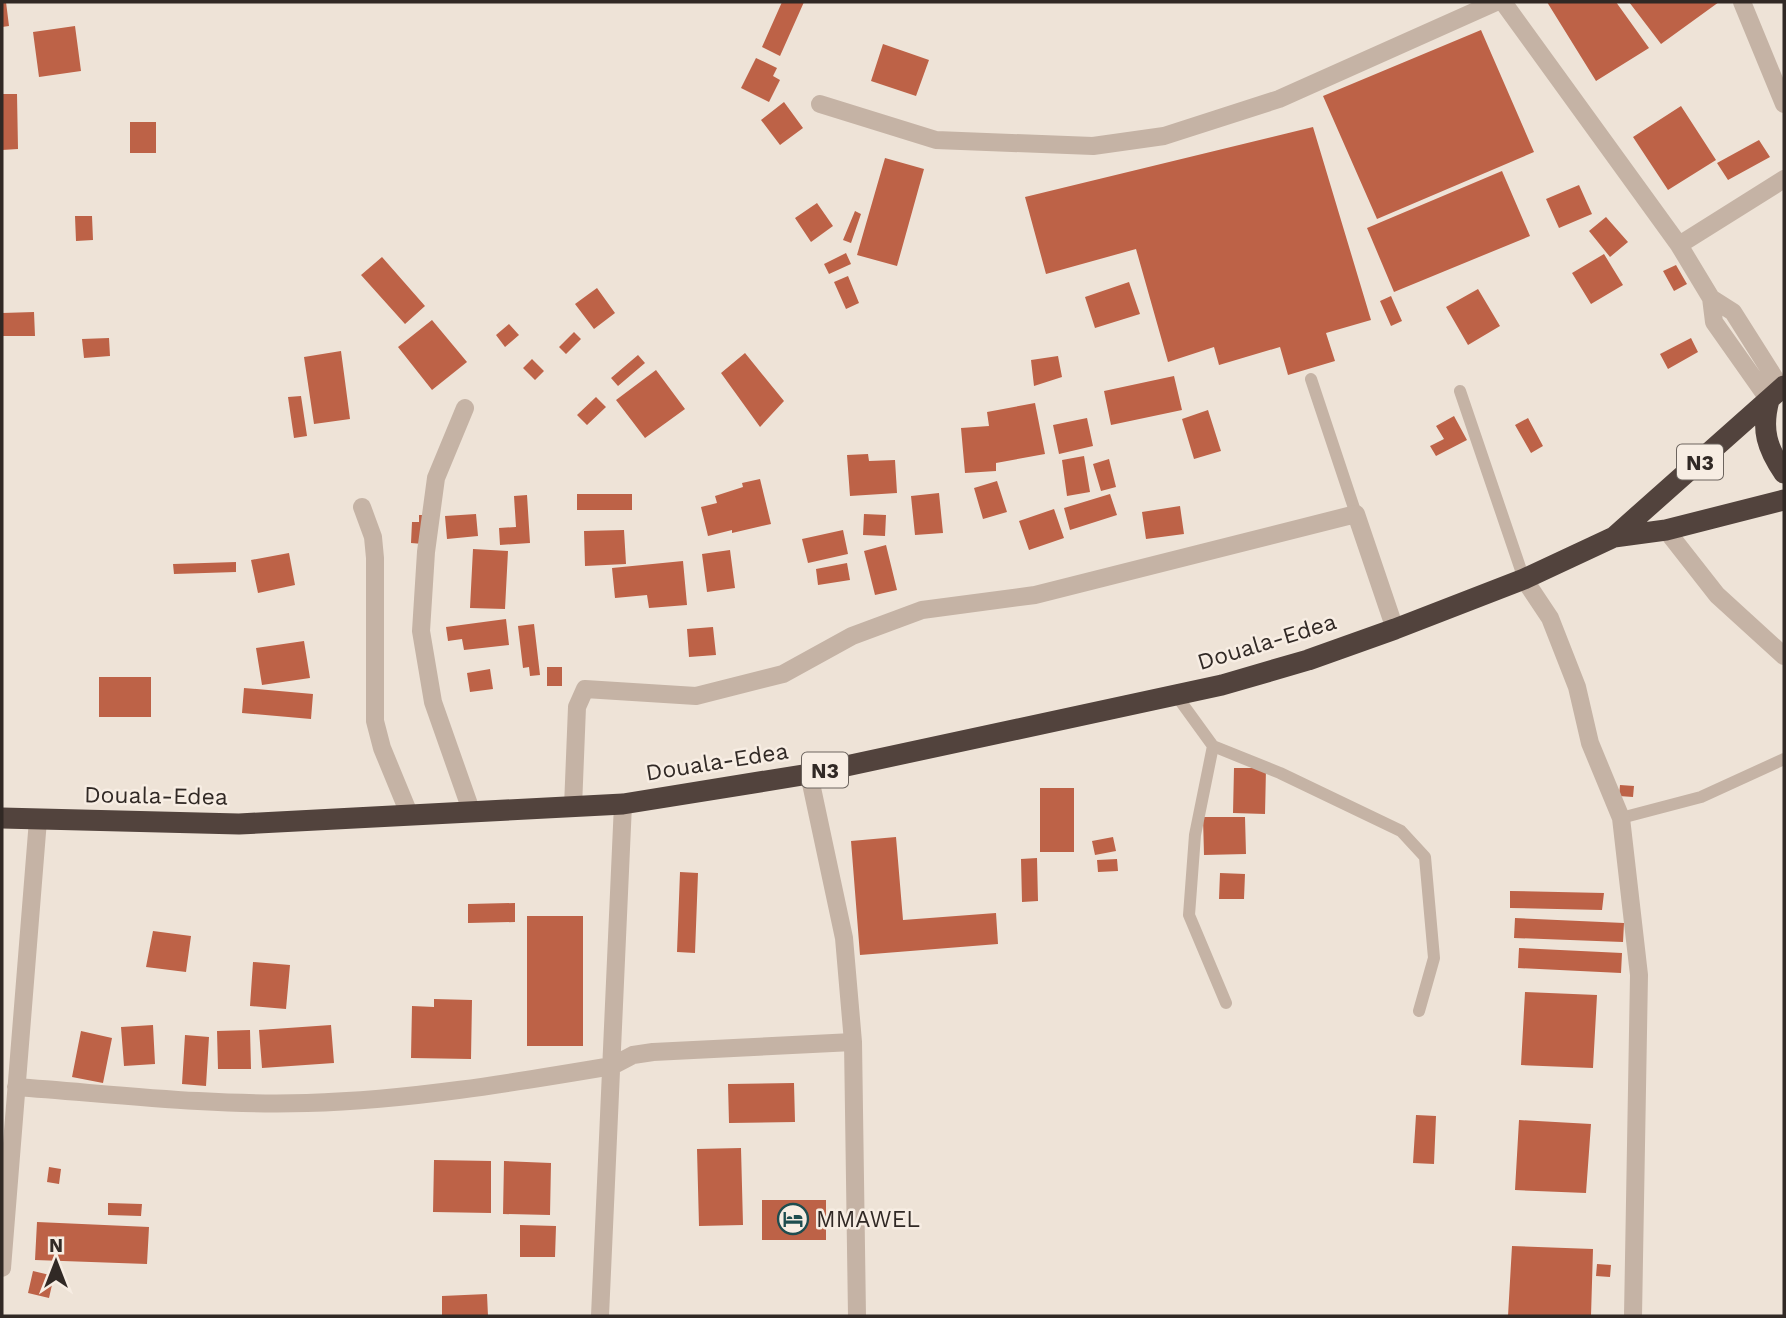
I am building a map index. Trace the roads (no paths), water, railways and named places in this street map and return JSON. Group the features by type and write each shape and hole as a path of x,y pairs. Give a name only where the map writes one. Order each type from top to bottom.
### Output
{"highway":[{"path":"1778,391 1764,419 1773,457 1784,473"},
{"name":"Douala-Edea","path":"2,818 239,824 623,804 809,774 1222,685 1308,660 1395,629 1524,579 1614,537 1778,391"},
{"name":"Douala-Edea","path":"1614,537 1666,530 1784,500"}],"street":[{"path":"820,104 936,140 1093,146 1164,136 1279,99 1496,2"},
{"path":"1503,2 1679,245 1711,298 1714,322 1778,391"},
{"path":"1742,2 1784,104"},
{"path":"1679,245 1784,179"},
{"path":"465,408 436,478 426,552 421,631 433,702 472,813"},
{"path":"362,507 373,537 376,558 375,721 382,748 410,816"},
{"path":"573,807 577,707 585,689 696,696 783,674 852,636 922,610 1035,595 1356,514 1395,629"},
{"path":"1666,530 1717,596 1784,656"},
{"path":"1524,579 1550,618 1577,687 1590,743 1621,818 1639,975 1633,1316"},
{"path":"809,774 845,938 853,1042 857,1316"},
{"path":"600,1316 623,804"},
{"path":"2,1268 8,1106 16,1087 38,820"},
{"path":"16,1087 206,1101 305,1103 398,1098 612,1066 633,1055 653,1052 853,1042"}],"lane":[{"path":"1311,379 1356,514"},
{"path":"1460,391 1524,579"},
{"path":"1176,695 1213,746 1401,831 1425,857 1434,958 1419,1011"},
{"path":"1213,746 1195,835 1189,915 1226,1003"},
{"path":"1621,818 1701,797 1784,759"}],"place":[{"name":"MMAWEL","path":"793,1219"}]}
